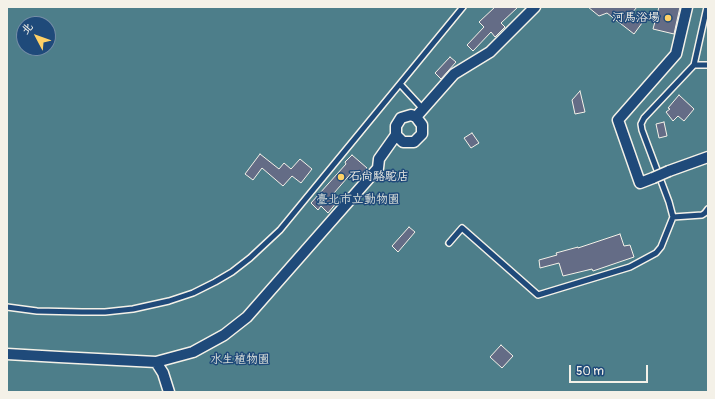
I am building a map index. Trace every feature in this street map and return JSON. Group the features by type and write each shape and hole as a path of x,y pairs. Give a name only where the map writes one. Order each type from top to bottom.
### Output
{"street":[{"path":"416,117 454,74 490,52 535,7"},
{"path":"687,7 676,54 618,120 640,183 708,157"},
{"path":"7,354 59,358 156,362 193,352 224,335 247,317 378,168 379,159 396,135 396,126 401,118 411,115 416,117 422,125 422,134 414,142 404,142 396,135"},
{"path":"156,362 163,373 169,392"}],"lane":[{"path":"7,307 82,312 105,312 133,309 169,301 193,293 215,282 250,258 269,242 463,7"},
{"path":"449,243 462,228 538,295 630,267 656,253 662,247 673,217 641,124 644,118 694,65 707,7"},
{"path":"694,65 708,65"},
{"path":"400,84 423,109"},
{"path":"673,217 702,215 708,208"}],"green space":[{"name":"臺北市立動物園","path":"7,7 708,7 708,392 7,392"}],"building":[{"path":"495,7 518,7 501,23 505,27 495,37 491,32 473,51 467,45 484,27 479,22"},
{"path":"588,7 637,7 631,14 642,23 634,34 607,13 599,16"},
{"name":"河馬浴場","path":"659,7 680,7 674,34 653,29"},
{"path":"450,57 456,62 441,79 435,73"},
{"path":"580,91 585,112 575,114 572,100"},
{"path":"679,95 694,109 684,121 678,116 673,121 666,112 670,109 668,108"},
{"path":"664,122 667,136 659,138 656,124"},
{"path":"472,133 479,143 471,148 464,138"},
{"path":"260,154 279,169 284,163 291,169 300,159 312,169 301,183 292,176 283,186 262,168 253,180 245,174"},
{"path":"352,155 367,168 360,176 354,170 334,193 337,196 334,199 337,202 328,213 321,206 318,210 311,203 346,164 345,162"},
{"path":"409,227 415,232 398,252 392,246"},
{"path":"620,234 624,246 630,245 634,257 593,271 592,269 563,276 559,263 540,268 539,260 557,255 556,253 578,248"},
{"path":"501,345 513,356 502,368 490,357"}],"place":[{"name":"河馬浴場","path":"668,18"},
{"name":"石尚駱駝店","path":"341,177"}],"park label":[{"name":"水生植物園","path":"240,360"}]}
